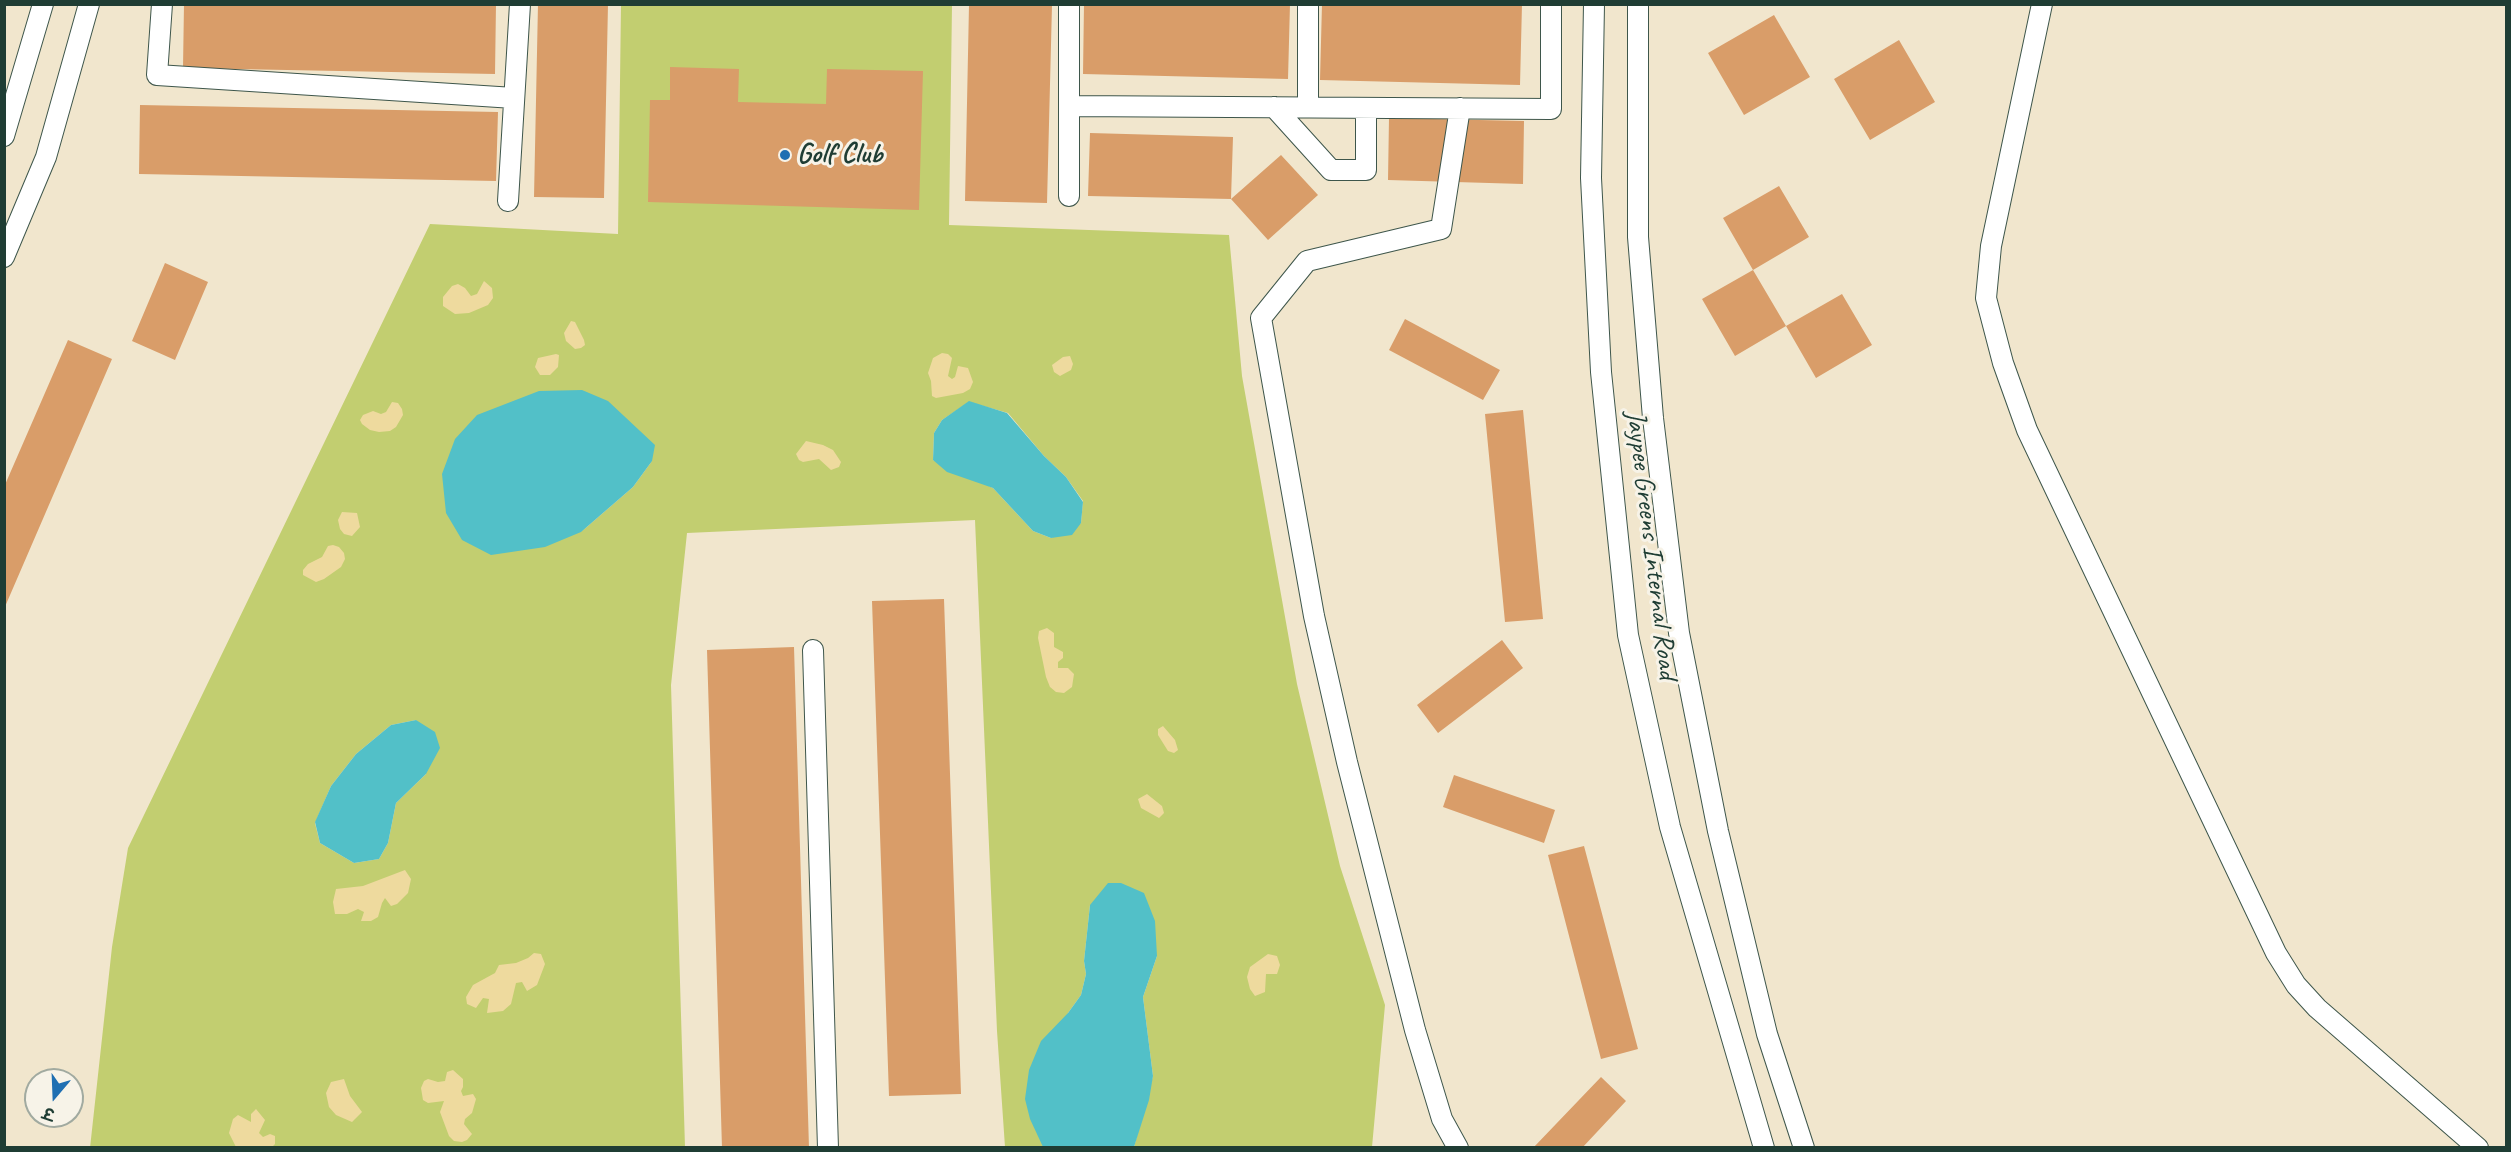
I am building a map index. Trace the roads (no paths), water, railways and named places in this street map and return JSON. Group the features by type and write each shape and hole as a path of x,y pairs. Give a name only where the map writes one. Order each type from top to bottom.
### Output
{"street":[{"path":"4,136 43,4"},
{"path":"4,257 46,157 89,4"},
{"path":"162,4 157,75 514,98"},
{"path":"508,201 520,4"},
{"path":"1069,4 1069,196"},
{"path":"1308,4 1308,107"},
{"path":"1069,106 1551,109 1551,4"},
{"name":"Jaypee Greens Internal Road","path":"1594,4 1592,178 1601,372 1628,635 1670,827 1764,1148"},
{"name":"Jaypee Greens Internal Road","path":"1638,4 1638,237 1653,418 1679,633 1718,831 1767,1034 1804,1148"},
{"path":"2042,4 1991,246 1986,298 2003,363 2026,430 2276,953 2296,985 2317,1008 2478,1148"},
{"path":"1274,108 1331,170 1366,170 1366,108"},
{"path":"1458,1148 1442,1119 1415,1030 1347,762 1314,616 1261,318 1307,261 1440,229 1460,108"},
{"path":"813,650 828,1148"}],"water":[{"path":"582,390 608,401 655,445 652,461 633,487 581,532 545,547 491,555 462,540 446,513 442,474 455,439 477,415 539,391"},
{"path":"969,401 1007,413 1044,456 1066,477 1083,502 1081,523 1072,535 1051,538 1033,531 993,488 947,472 933,460 934,433 942,420"},
{"path":"416,720 435,732 440,748 426,774 396,803 388,843 379,859 354,863 320,843 315,822 331,786 356,754 391,725"},
{"path":"1108,883 1121,883 1144,893 1155,921 1157,956 1143,997 1153,1076 1149,1100 1134,1147 1043,1147 1030,1119 1025,1099 1029,1070 1041,1041 1068,1013 1081,995 1086,974 1084,961 1090,905"}],"place":[{"name":"Golf Club","path":"785,155"}]}
